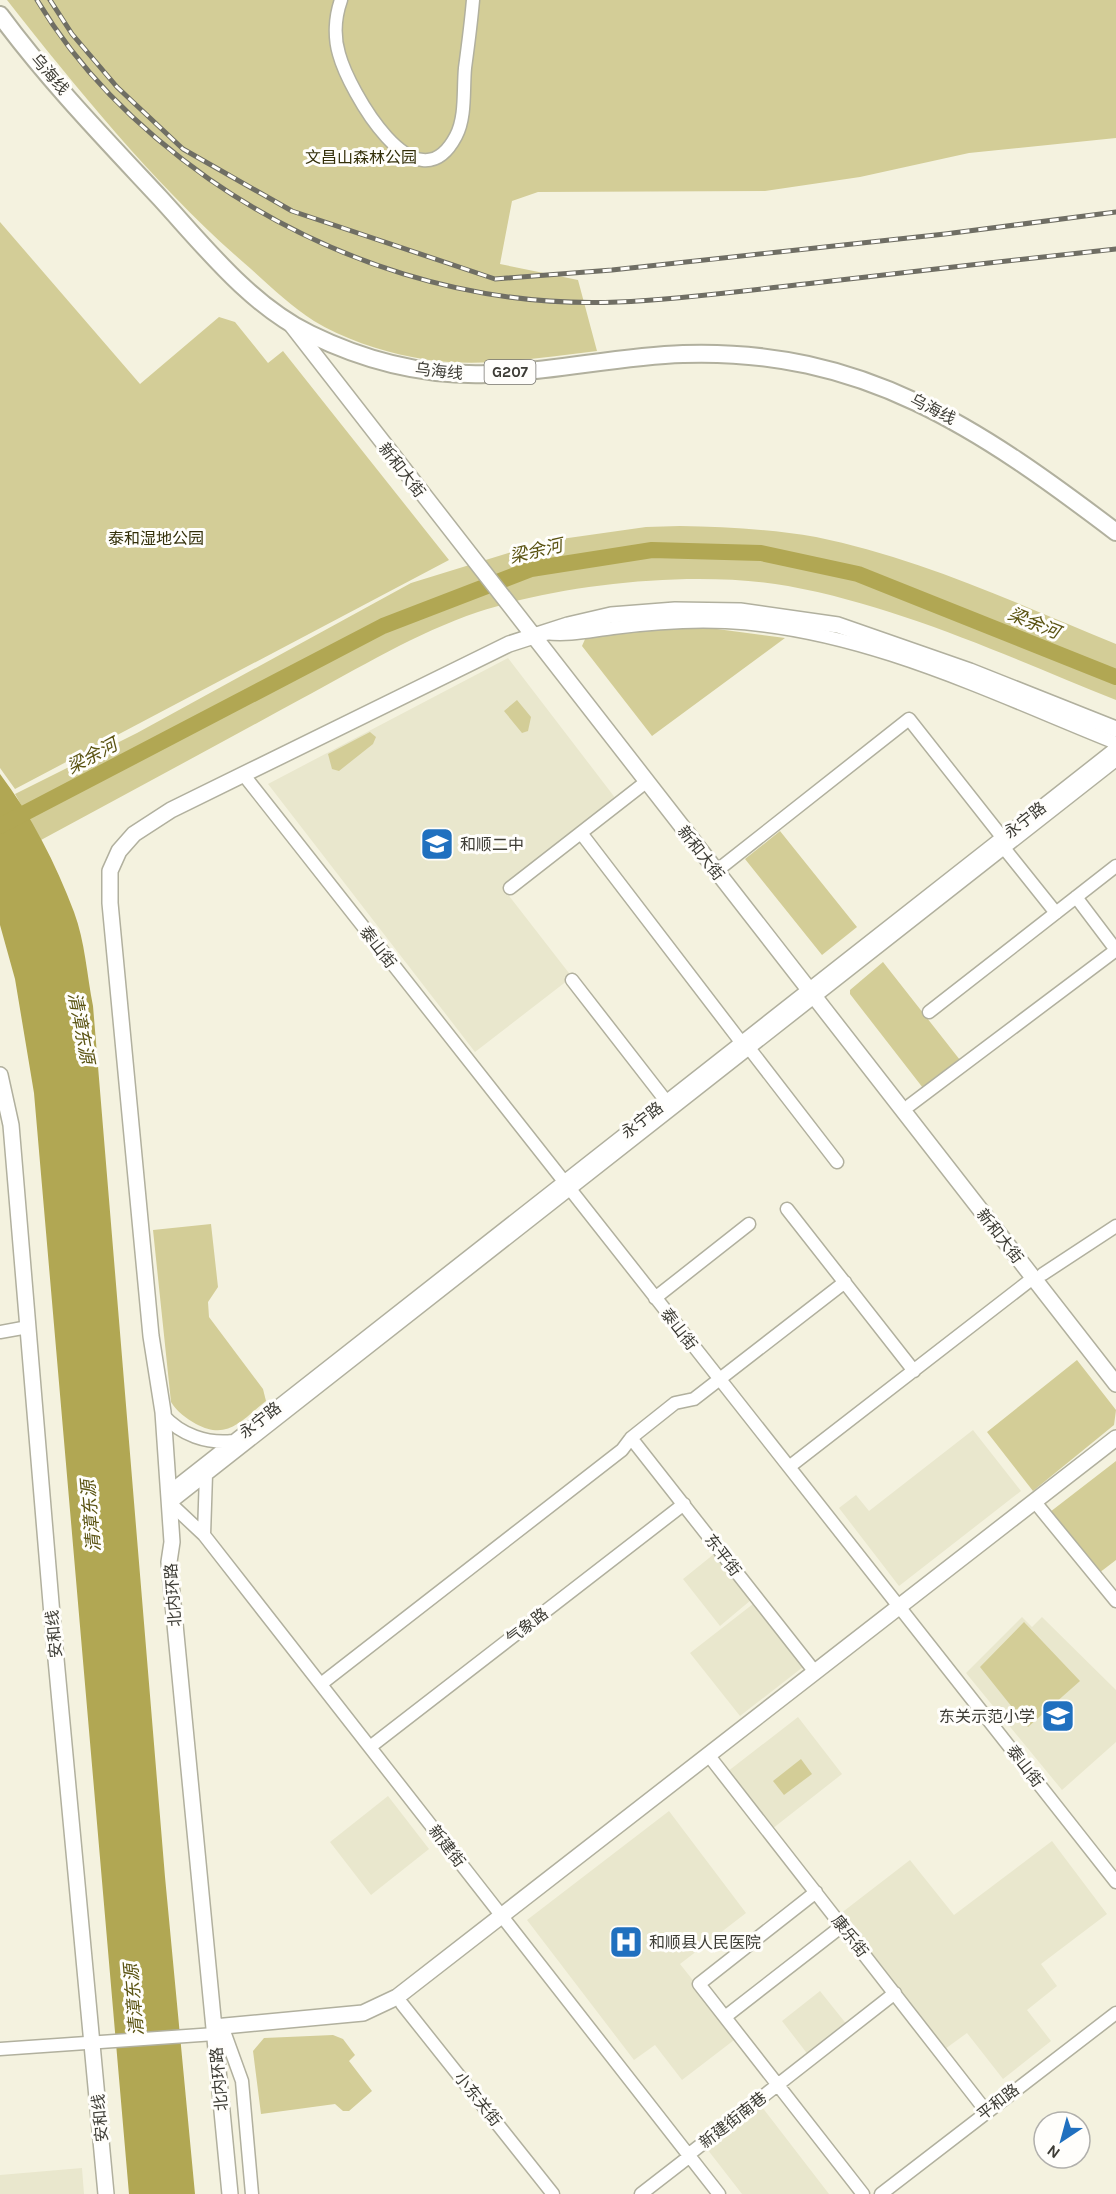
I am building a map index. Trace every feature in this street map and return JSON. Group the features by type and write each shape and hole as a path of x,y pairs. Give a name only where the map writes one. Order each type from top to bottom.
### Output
{"highway":[{"name":"乌海线","path":"0,15 113,147 248,290 288,321 311,335 390,364 440,372 494,374 687,354 756,357 819,368 894,391 969,428 1116,532"}],"main road":[{"name":"新和大街","path":"288,321 518,610 646,782 910,1105 1116,1384"},
{"name":"新和大街","path":"311,335 475,555"},
{"name":"北内环路","path":"230,2194 219,2030 179,1564 172,1542 163,1415 151,1336 109,875 119,851 134,834 180,806 437,678 536,634 611,615 675,610 740,611 838,625 895,643 1116,729"},
{"name":"新和大街","path":"536,634 724,865 815,990 1038,1276 1116,1368"},
{"name":"安和线","path":"0,1075 11,1125 53,1627 106,2194"},
{"path":"219,2030 372,2011 397,1997 713,1761 1116,1438"},
{"path":"219,2030 364,2021 387,2013 402,2004 504,1919 815,1672 1039,1508 1116,1448"},
{"name":"北内环路","path":"219,2030 240,2194"}],"street":[{"path":"341,0 337,18 337,40 345,73 382,133 396,147 422,160 432,159 444,152 460,126 473,0"},
{"path":"536,634 568,636 653,623 699,621 744,623 814,633 923,667 1116,743"},
{"path":"724,865 909,719 1056,913"},
{"name":"永宁路","path":"1003,843 1116,748"},
{"name":"永宁路","path":"169,1497 206,1474 815,990 1003,843 1116,760"},
{"name":"泰山街","path":"243,774 566,1186 1114,1875"},
{"path":"510,888 646,782"},
{"path":"581,833 837,1162"},
{"path":"929,1012 1116,866"},
{"path":"910,1105 1116,950 1076,897"},
{"path":"572,980 666,1101"},
{"name":"永宁路","path":"169,1497 233,1441 566,1186 666,1101 745,1045"},
{"path":"787,1209 914,1371"},
{"path":"655,1298 749,1224"},
{"path":"789,1467 1038,1276 1116,1226"},
{"path":"321,1684 622,1450 632,1438 675,1403 694,1399 845,1282"},
{"path":"0,1332 28,1327"},
{"path":"163,1415 194,1437 215,1442 233,1441"},
{"name":"东平街","path":"632,1438 815,1672"},
{"path":"204,1534 206,1474"},
{"name":"新建街","path":"169,1497 204,1534 719,2194"},
{"name":"气象路","path":"370,1747 684,1504"},
{"path":"1039,1508 1116,1600"},
{"name":"康乐街","path":"713,1761 986,2111"},
{"path":"816,1892 699,1984 863,2194"},
{"path":"725,2017 842,1926"},
{"name":"新建街南巷","path":"641,2194 895,1994"},
{"name":"小东关街","path":"402,2004 554,2194"},
{"name":"平和路","path":"881,2194 1116,2013"},
{"path":"0,2049 93,2039 219,2030 242,2081 252,2194"},
{"path":"0,2042 93,2039"}],"shaded area":[{"name":"和顺二中","path":"508,658 616,799 503,888 572,977 475,1052 268,784"},
{"path":"973,1430 1021,1491 899,1586 839,1508 856,1495 869,1511"},
{"path":"714,1554 751,1600 720,1626 683,1579"},
{"path":"753,1604 803,1667 740,1716 690,1653"},
{"name":"东关示范小学","path":"1022,1617 1032,1627 1042,1617 1116,1690 1116,1742 1062,1790 966,1673"},
{"path":"798,1717 842,1774 772,1829 727,1772"},
{"path":"388,1796 429,1849 371,1895 330,1842"},
{"name":"和顺县人民医院","path":"669,1811 746,1913 680,1964 738,2037 682,2080 655,2045 634,2060 527,1920"},
{"path":"1052,1841 1107,1914 1041,1964 1057,1986 1027,2010 1051,2041 1003,2079 967,2033 945,2049 840,1914 910,1860 954,1915"},
{"path":"820,1991 848,2026 809,2056 782,2021"},
{"path":"759,2103 829,2194 742,2194 704,2145"},
{"path":"82,2168 84,2194 0,2194 0,2175"}],"green space":[{"name":"文昌山森林公园","path":"7,0 1116,0 1116,138 969,153 860,177 765,191 538,192 512,201 500,264 578,280 597,351 504,362 435,361 387,351 349,338 314,321 281,296 217,239 153,174 93,106"},
{"name":"泰和湿地公园","path":"0,222 140,384 219,317 235,322 268,363 283,351 449,560 15,789 0,768"},
{"path":"646,527 748,529 816,537 893,557 968,583 1116,644 1116,700 955,635 830,595 752,581 713,579 632,582 551,593 513,602 478,612 432,630 366,663 41,840 15,794 137,733 411,583 547,541"},
{"path":"702,627 785,638 652,736 582,646 586,637 648,629"},
{"path":"517,700 531,717 528,731 522,733 504,711"},
{"path":"370,732 376,737 373,744 339,771 332,769 328,754"},
{"path":"780,831 857,927 822,955 745,859"},
{"path":"883,962 960,1060 923,1088 850,994 850,990"},
{"path":"211,1224 218,1287 208,1302 209,1317 263,1389 266,1401 234,1426 217,1430 207,1429 192,1422 171,1402 153,1230"},
{"path":"1077,1360 1116,1410 1114,1425 1033,1491 987,1432"},
{"path":"1116,1461 1116,1560 1099,1573 1050,1512"},
{"path":"1024,1622 1080,1681 1028,1727 980,1667"},
{"path":"801,1759 812,1774 784,1795 773,1781"},
{"path":"333,2035 343,2039 355,2055 349,2061 372,2091 349,2111 343,2111 335,2104 261,2114 253,2051 264,2038"}],"water":[{"name":"清漳东源","path":"0,774 32,823 67,894 81,935 93,1006 165,1877 195,2194 129,2194 34,1093 15,979 0,925"}],"waterway":[{"name":"梁余河","path":"0,826 383,626 531,569 652,550 761,553 858,574 1116,677"}],"railway":[{"path":"37,0 72,52 92,76 159,141 209,179 303,234 352,256 403,274 456,288 509,297 563,302 643,301 1116,249"},
{"path":"50,0 72,34 117,87 183,149 292,211 495,279 612,270 945,234 1116,212"}],"place":[{"name":"和顺二中","path":"437,844"},
{"name":"东关示范小学","path":"1058,1716"},
{"name":"和顺县人民医院","path":"626,1942"}]}
